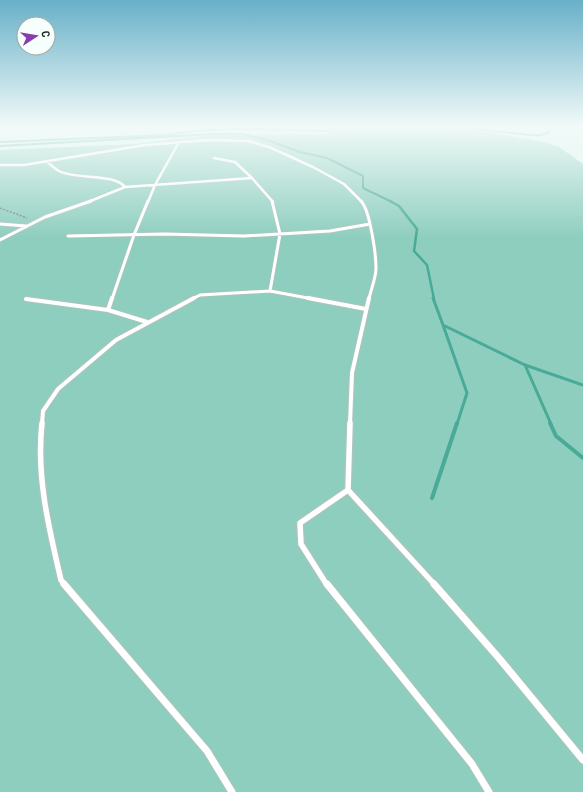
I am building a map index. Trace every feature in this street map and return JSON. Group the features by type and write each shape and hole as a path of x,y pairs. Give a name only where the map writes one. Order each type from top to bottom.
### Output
{"lane":[{"path":"0,165 24,164"},
{"path":"50,164 59,171 82,177 116,180 122,183 125,187"},
{"path":"108,310 134,235 155,185 167,164"},
{"path":"237,164 252,178 273,202 280,234 270,291"},
{"path":"306,164 344,184 365,205 370,224 376,269 352,373 348,490 403,548 507,666 583,760"},
{"path":"0,240 39,220 125,187 252,178"},
{"path":"0,224 26,226"},
{"path":"68,236 244,236 330,231 370,224"},
{"path":"232,792 207,751 61,580 47,521 39,446 43,411 58,389 116,340 147,322 200,295 270,291 366,309"},
{"path":"26,299 108,310 147,322"},
{"path":"348,490 300,523 301,544 330,589 472,764 489,792"}],"path":[{"path":"0,208 26,218 39,220"}],"green space":[{"path":"0,164 583,164 583,792 0,792"}],"waterway":[{"path":"339,164 363,176 363,188 390,201"},
{"path":"390,201 399,206 417,229 414,251 427,265 434,299"},
{"path":"433,298 443,325"},
{"path":"443,325 525,365"},
{"path":"443,325 467,393 457,424"},
{"path":"525,365 583,385"},
{"path":"525,365 551,424"},
{"path":"432,498 457,423"},
{"path":"550,423 556,436 583,458"}]}
